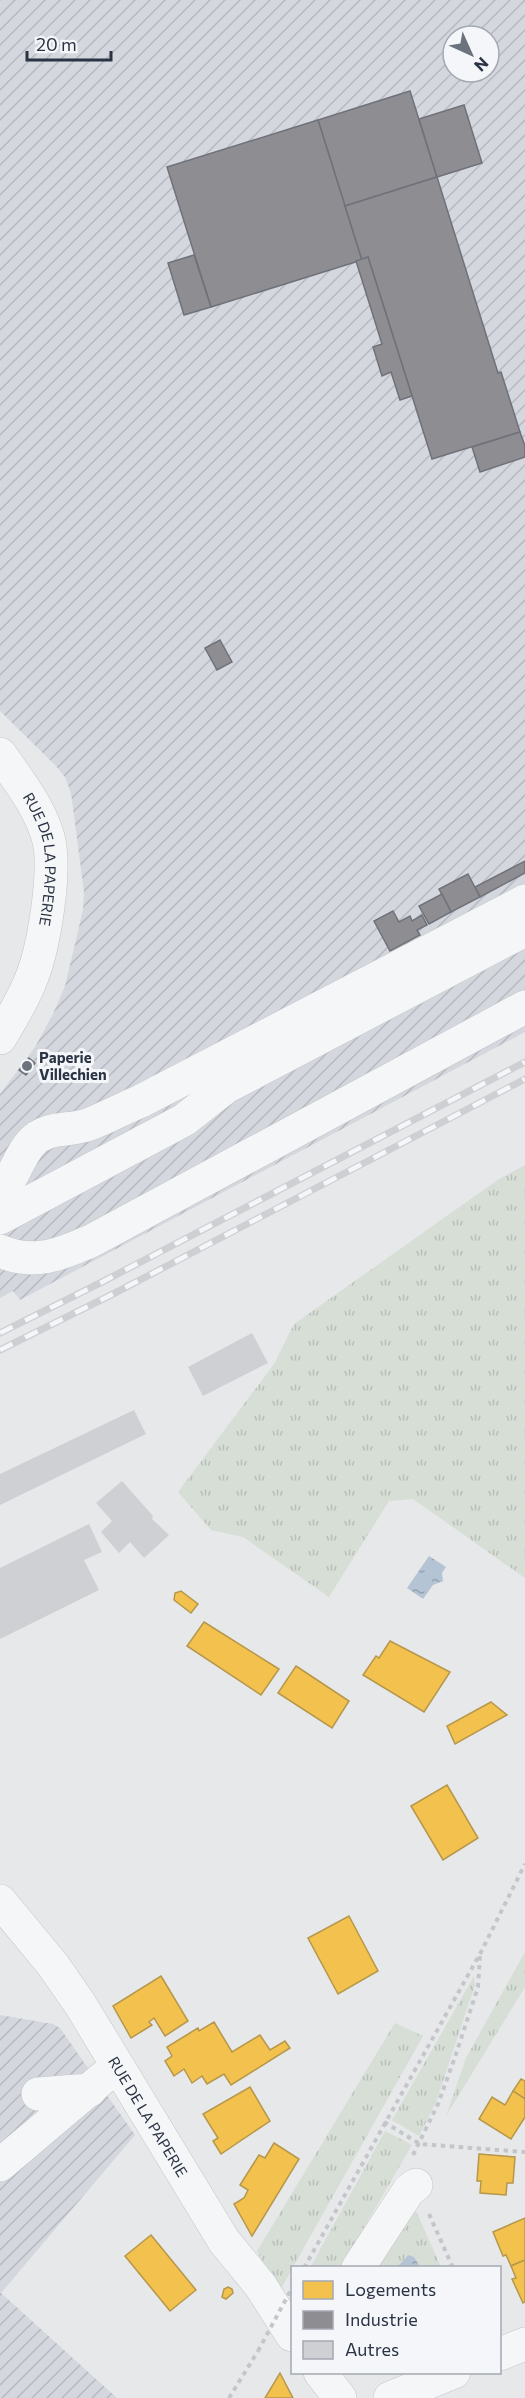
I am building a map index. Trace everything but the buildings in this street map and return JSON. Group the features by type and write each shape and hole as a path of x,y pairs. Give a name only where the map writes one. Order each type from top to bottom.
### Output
{"street":[{"name":"RUE DE LA PAPERIE","path":"0,754 41,818 50,846 52,862 45,925 33,975 23,998 0,1038"},
{"path":"0,1194 13,1178 30,1143 43,1133 52,1129 84,1126 141,1101 525,901"},
{"path":"0,1218 184,1120 226,1087 525,930"},
{"path":"0,1251 17,1257 46,1258 93,1240 525,1007"},
{"name":"RUE DE LA PAPERIE","path":"0,1901 53,1965 80,2004 224,2241 260,2285 291,2334"},
{"path":"0,2165 117,2066"},
{"path":"39,2094 90,2090"},
{"path":"359,2266 409,2190 416,2186"},
{"path":"501,2354 525,2344"},
{"path":"321,2374 340,2398"},
{"path":"390,2398 451,2374"}],"path":[{"path":"305,2266 480,1952 525,1864"},
{"path":"420,2144 438,2104 475,1997 478,1987 480,1952"},
{"path":"384,2122 420,2144 525,2152"},
{"path":"229,2398 291,2290"}],"shaded area":[{"path":"0,0 525,0 525,1032 20,1300 13,1291 0,1298 0,1094 35,1047 53,1014 65,986 83,910 84,892 71,793 65,777 0,711"},
{"path":"0,2015 53,2024 60,2028 135,2135 1,2293 117,2398 0,2398"}],"green space":[{"path":"525,1165 525,1578 413,1499 389,1501 329,1597 243,1537 211,1530 178,1492 274,1364 294,1324 499,1179"},
{"path":"525,1952 525,1987 446,2116 466,2058"},
{"path":"474,1976 475,1985 436,2102 419,2136 392,2120"},
{"path":"395,2023 423,2036 294,2266 291,2266 291,2271 279,2292 257,2251"},
{"path":"385,2131 412,2145 342,2266 311,2266"},
{"path":"403,2208 417,2213 441,2266 365,2266"}],"water":[{"path":"429,1556 446,1567 442,1573 443,1581 433,1585 423,1599 407,1588"},
{"path":"409,2255 414,2257 419,2266 398,2266"}],"railway":[{"path":"0,1333 525,1062"},
{"path":"0,1350 113,1294 525,1079"}],"place":[{"name":"Paperie Villechien","path":"27,1066"}]}
